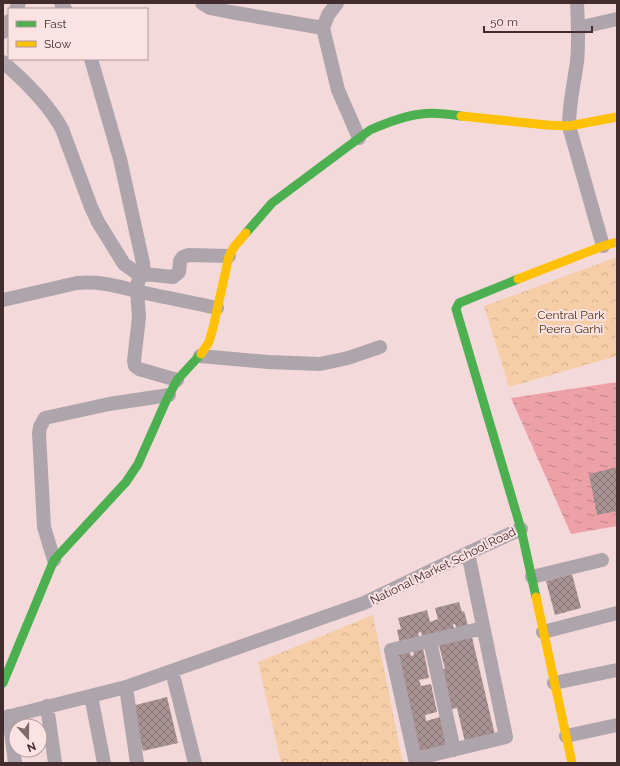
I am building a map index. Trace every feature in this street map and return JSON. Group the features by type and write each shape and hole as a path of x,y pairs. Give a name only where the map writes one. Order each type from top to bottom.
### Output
{"street":[{"path":"202,3 210,8 323,28"},
{"path":"337,3 328,15 323,28 338,90 359,138"},
{"path":"577,3 577,59 569,109 569,126 603,246"},
{"path":"578,28 617,19"},
{"path":"3,32 8,23"},
{"path":"91,60 120,159 143,263 143,275 138,282 137,290 139,317 134,361 135,366 139,369 177,380"},
{"path":"3,62 24,80 56,117 62,129 91,207 98,222 124,264 143,275 173,277 179,272 180,261 183,256 229,256"},
{"path":"3,683 54,560 126,482 138,464 177,380 200,356 209,342 229,256 234,247 272,203 370,130 386,123 421,114 446,114 569,126 617,117"},
{"name":"National Market School Road","path":"6,717 126,687 364,603 521,529 456,309 459,304 464,301 603,246 617,242"},
{"path":"3,300 77,282 88,282 108,283 217,308"},
{"path":"200,356 268,362 320,364 348,358 380,347"},
{"path":"54,560 44,527 39,433 40,427 45,418 109,404 170,395"},
{"path":"521,529 572,763"},
{"path":"468,553 506,737 415,759 391,650 483,628"},
{"path":"532,577 602,560"},
{"path":"543,632 617,613"},
{"path":"430,641 454,750"},
{"path":"554,683 617,670"},
{"path":"172,671 195,763"},
{"path":"126,687 138,763"},
{"path":"91,696 104,763"},
{"path":"48,706 55,763"},
{"path":"6,717 15,763"},
{"path":"566,736 617,725"}],"green space":[{"name":"Central Park Peera Garhi","path":"617,257 617,356 509,387 484,306"},
{"path":"373,615 403,763 281,763 258,662"}],"water":[{"path":"617,382 617,526 571,534 511,398"}],"building":[{"path":"617,467 617,511 597,515 589,474"},
{"path":"572,574 581,608 555,615 546,581"},
{"path":"459,602 462,612 464,611 468,626 457,629 455,624 453,624 454,630 423,638 421,632 418,633 420,639 400,644 397,630 401,629 398,618 427,610 430,622 438,619 435,608"},
{"path":"471,633 495,735 465,742 457,708 451,709 441,669 445,669 438,641"},
{"path":"423,648 429,678 419,680 421,686 431,684 437,712 425,715 426,721 440,717 447,745 418,752 396,654 409,651 411,656 414,655 413,650"},
{"path":"167,697 178,743 143,751 132,706"}],"traffic: fast":[{"path":"246,233 272,203 370,130 408,116 426,113 461,116"},
{"path":"518,279 459,303 456,309 521,529 536,597"},
{"path":"3,683 54,560 126,482 138,464 177,380 201,354"}],"traffic: slow":[{"path":"461,116 569,126 617,117"},
{"path":"201,354 209,342 229,256 234,247 246,233"},
{"path":"518,279 617,242"},
{"path":"536,597 572,763"}]}
